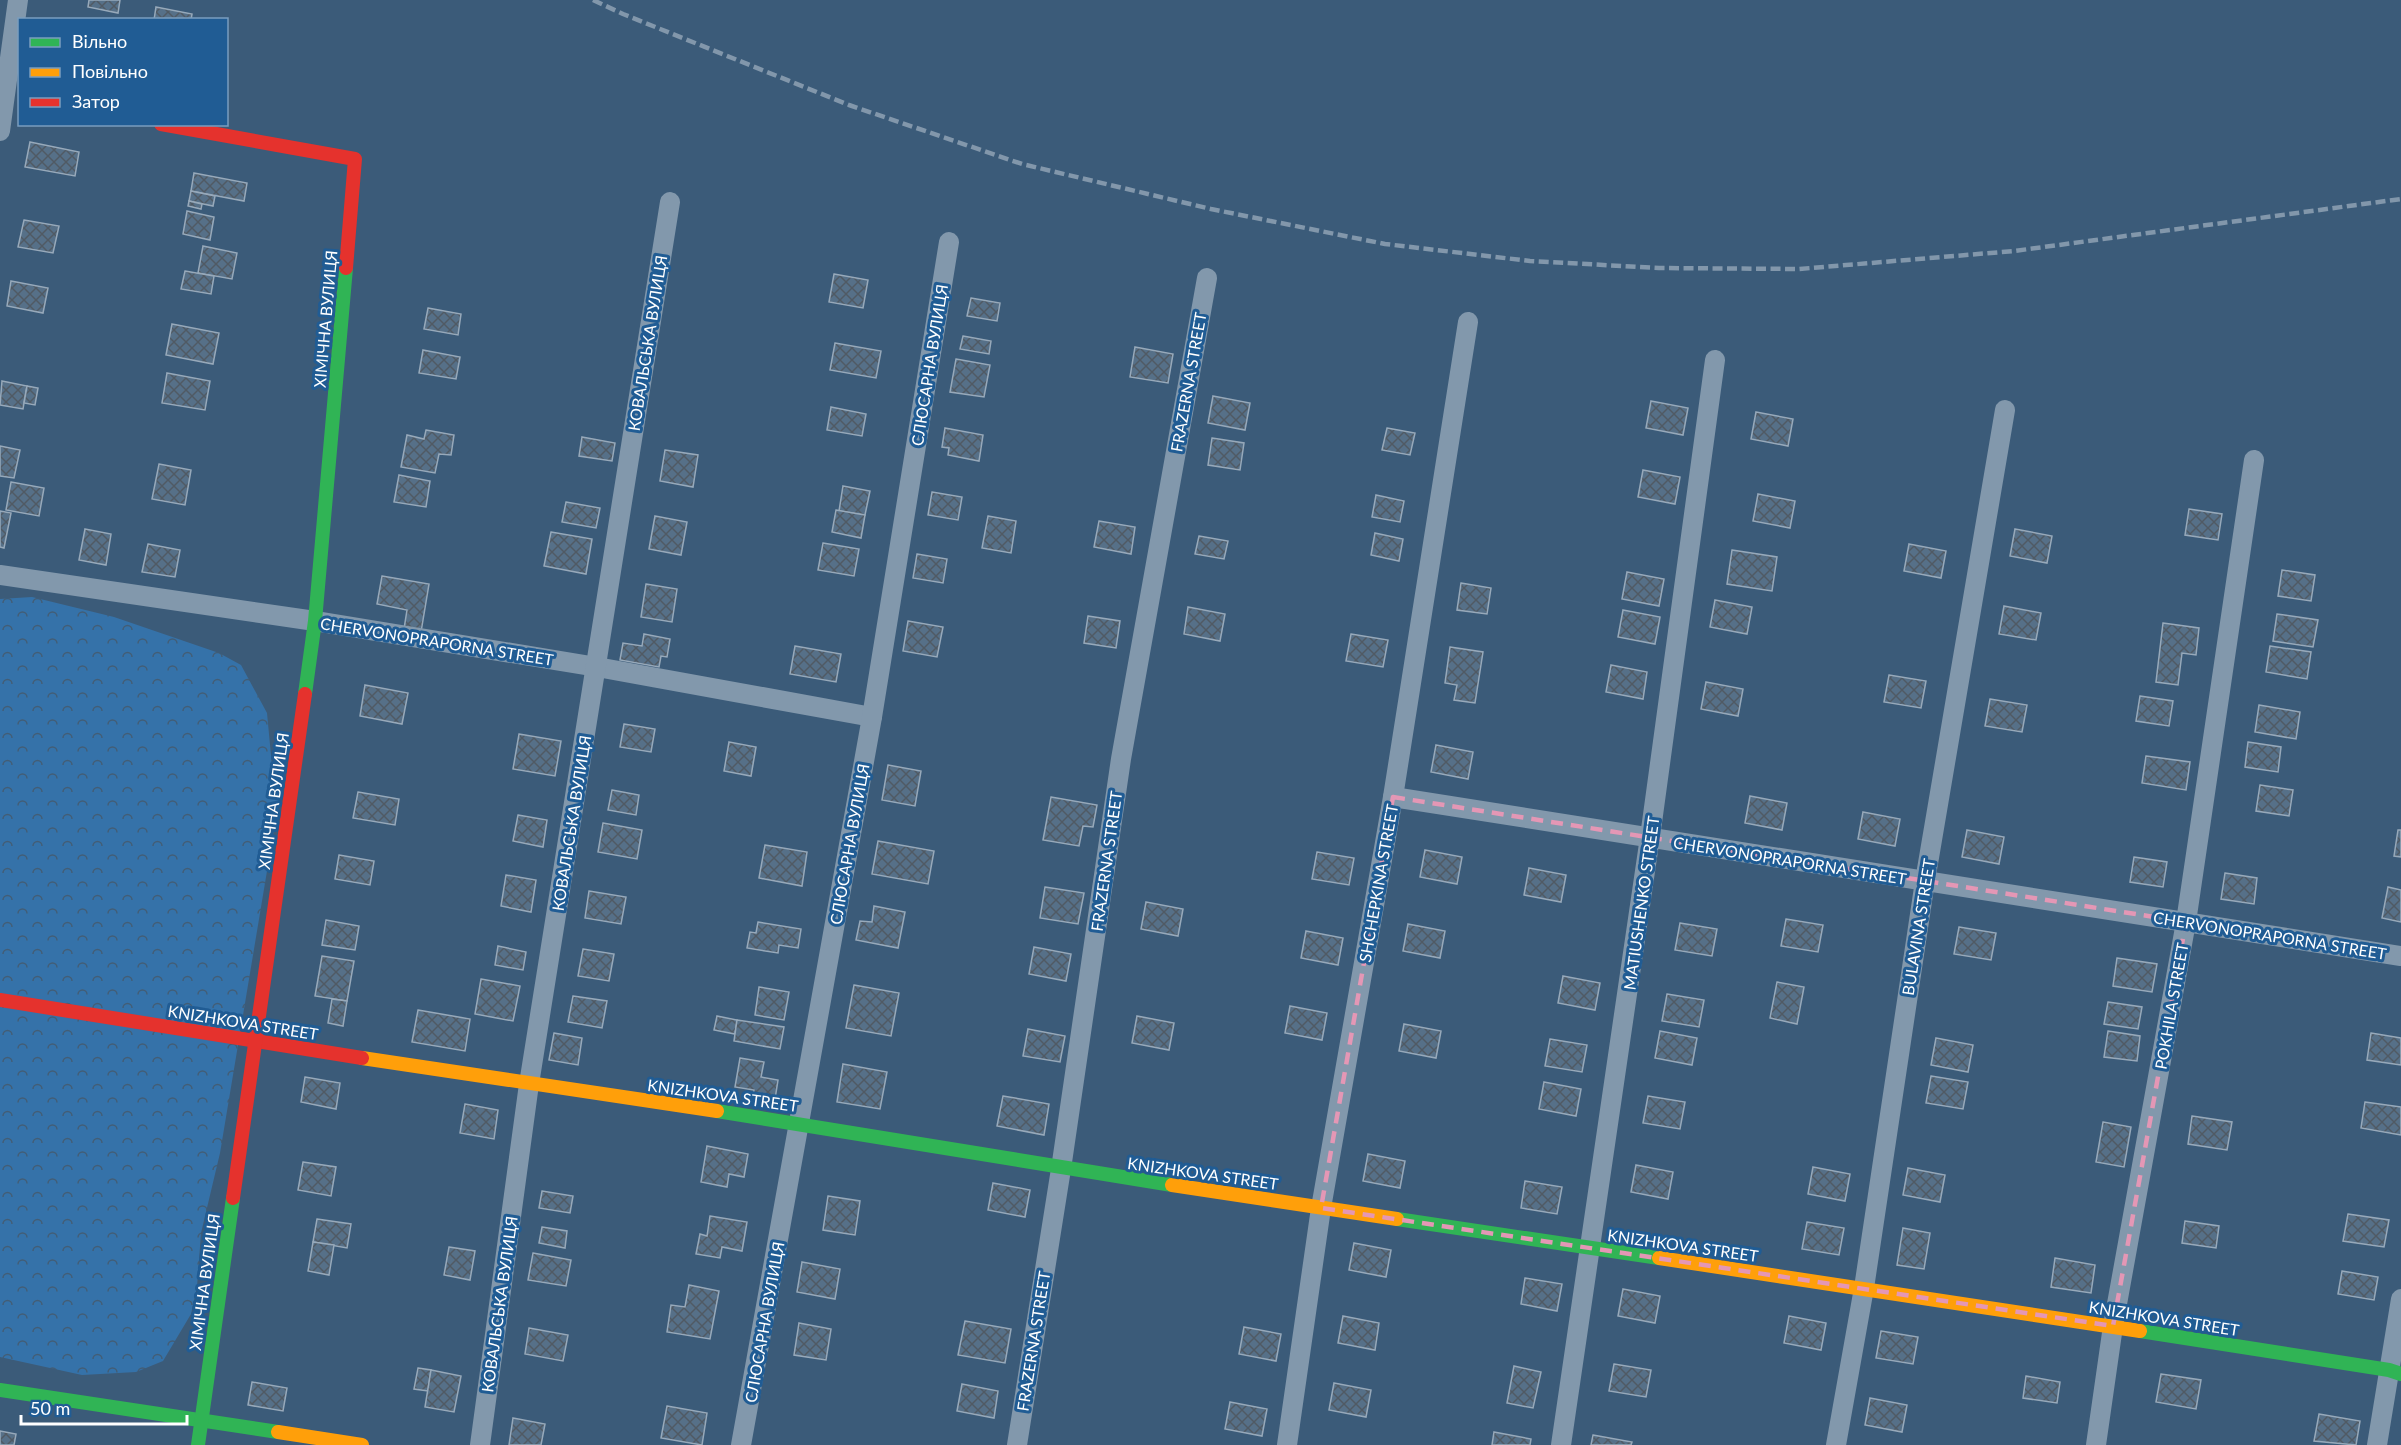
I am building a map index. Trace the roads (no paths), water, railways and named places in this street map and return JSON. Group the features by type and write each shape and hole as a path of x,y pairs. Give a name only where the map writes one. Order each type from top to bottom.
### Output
{"street":[{"path":"0,131 8,97 18,0"},
{"name":"ХІМІЧНА ВУЛИЦЯ","path":"172,126 355,159 315,621 198,1445"},
{"name":"КОВАЛЬСЬКА ВУЛИЦЯ","path":"480,1445 529,1084 670,202"},
{"name":"СЛЮСАРНА ВУЛИЦЯ","path":"741,1445 872,717 949,242"},
{"name":"FRAZERNA STREET","path":"1017,1445 1061,1169 1121,759 1207,278"},
{"name":"SHCHEPKINA STREET","path":"1287,1445 1321,1208 1393,797 1468,322"},
{"name":"MATIUSHENKO STREET","path":"1561,1445 1650,837 1715,360"},
{"name":"BULAVINA STREET","path":"1836,1445 1864,1288 1925,881 2005,410"},
{"name":"POKHILA STREET","path":"2096,1445 2113,1326 2186,922 2254,459"},
{"name":"CHERVONOPRAPORNA STREET","path":"0,575 315,621 597,667 872,717"},
{"name":"CHERVONOPRAPORNA STREET","path":"1393,797 2401,956"},
{"name":"KNIZHKOVA STREET","path":"0,1000 529,1084 800,1123 1061,1169 1864,1288 2395,1372"},
{"path":"2377,1445 2395,1372 2401,1299"},
{"path":"0,1390 362,1445"}],"railway":[{"path":"593,0 849,105 1022,164 1211,209 1385,244 1530,261 1659,268 1799,269 2014,251 2401,199"}]}
